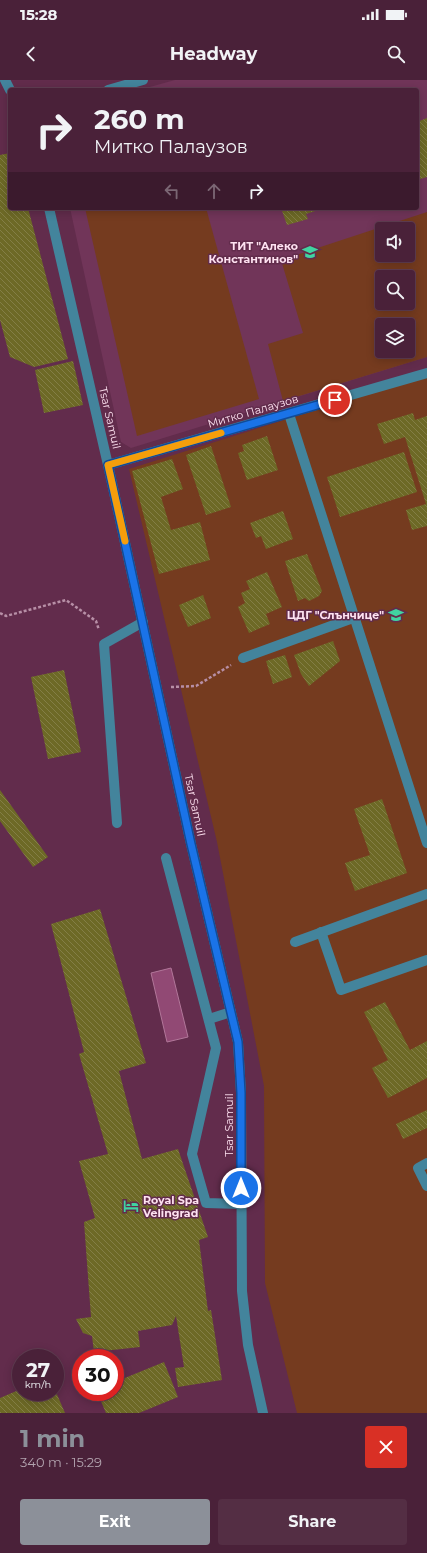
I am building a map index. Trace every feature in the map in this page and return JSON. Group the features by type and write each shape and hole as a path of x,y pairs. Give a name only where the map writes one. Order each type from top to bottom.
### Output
{"street":[{"path":"115,88 143,80"},
{"name":"Tsar Samuil","path":"49,210 108,465 191,844 238,1042 241,1093 242,1290 247,1337 264,1413"},
{"name":"Митко Палаузов","path":"108,465 427,373"},
{"path":"289,414 353,618 427,843"},
{"path":"243,658 353,618"},
{"path":"117,824 104,644 143,622"},
{"path":"166,858 216,1048 192,1154 206,1204 241,1204"},
{"path":"296,942 427,894"},
{"path":"321,932 341,990 427,960"},
{"path":"209,1019 231,1012"},
{"path":"427,1163 418,1168 427,1186"}],"path":[{"path":"0,613 6,616 66,600 96,622 104,644"},
{"path":"157,688 196,686 243,658"}],"shaded area":[{"path":"175,80 427,80 427,357 131,448 121,442 70,210 419,210 419,88 146,88"},
{"path":"85,210 207,210 259,399 137,436"},
{"path":"427,212 427,357 283,401 268,344 303,333 281,260 375,229 375,262 415,262 415,222 397,222"},
{"path":"427,375 427,1413 297,1413 265,1283 264,1086 217,842 129,469"},
{"path":"171,968 188,1037 167,1042 151,973"}],"building":[{"path":"427,118 427,177 419,179 419,121"},
{"path":"8,153 8,210 29,210 68,359 34,367 10,357 0,320 0,155"},
{"path":"282,210 319,210 306,214 308,219 287,225"},
{"path":"73,361 83,405 44,413 35,370"},
{"path":"413,413 415,420 427,416 427,526 412,530 406,510 426,504 405,437 384,444 377,424"},
{"path":"267,436 278,470 247,480 238,453 244,451 242,445"},
{"path":"211,446 231,507 206,515 186,455"},
{"path":"404,452 417,492 340,517 327,477"},
{"path":"172,459 183,489 161,497 171,530 200,522 210,560 159,574 132,471"},
{"path":"283,511 293,539 266,549 261,536 256,538 250,523"},
{"path":"307,554 322,591 319,596 309,601 305,598 298,601 285,561"},
{"path":"267,572 282,607 266,614 270,624 249,633 238,607 245,603 241,593 250,589 246,581"},
{"path":"203,595 211,618 188,627 179,605"},
{"path":"333,641 340,661 309,686 301,674 294,655"},
{"path":"285,655 292,677 273,684 266,661"},
{"path":"64,670 81,752 48,759 31,677"},
{"path":"0,790 48,857 33,867 0,821"},
{"path":"382,799 407,873 355,891 345,863 370,855 354,809"},
{"path":"100,909 146,1063 119,1071 142,1159 178,1149 208,1237 199,1240 208,1311 211,1310 222,1380 178,1387 175,1368 184,1367 176,1316 172,1325 138,1331 140,1347 122,1349 94,1349 92,1336 83,1333 76,1319 91,1317 84,1222 95,1218 79,1161 108,1154 79,1054 84,1052 51,924"},
{"path":"385,1002 410,1050 427,1041 427,1078 388,1098 372,1068 388,1060 364,1012"},
{"path":"427,1110 427,1128 403,1139 396,1124"},
{"path":"164,1362 178,1397 139,1413 106,1413 101,1401 124,1401 124,1378"},
{"path":"12,1393 12,1401 60,1401 65,1413 0,1413 0,1398"}],"slow traffic":[{"path":"125,541 108,465 221,433"}],"place":[{"name":"ТИТ \"Алеко Константинов\"","path":"310,252"},
{"name":"ЦДГ \"Слънчице\"","path":"396,615"},
{"name":"Royal Spa Velingrad","path":"131,1206"}],"route":[{"path":"241,1188 241,1093 238,1042 191,844 108,465 335,400"}]}
